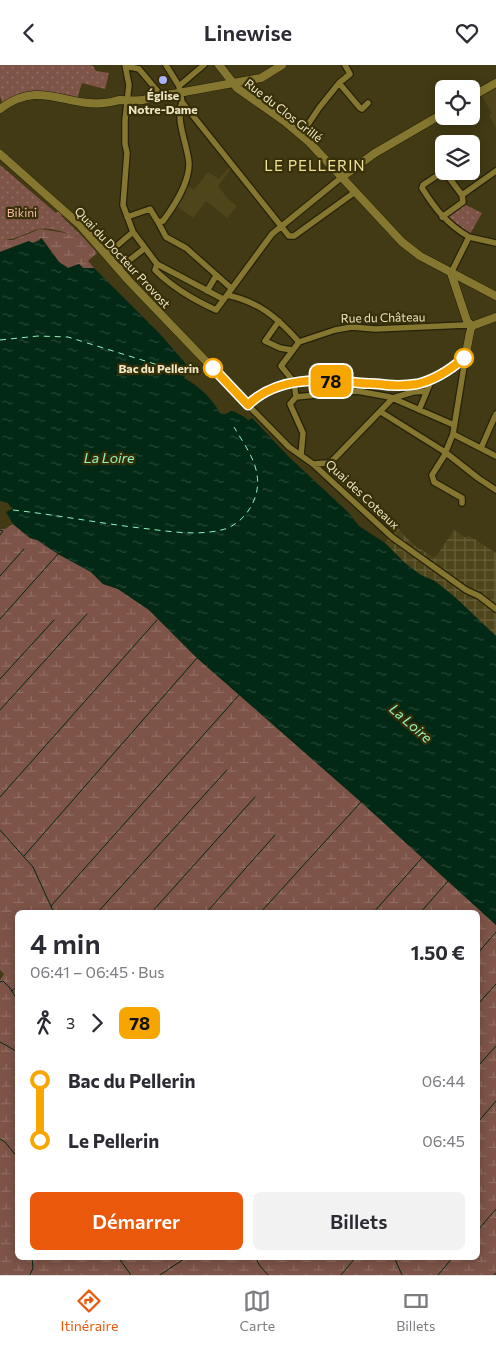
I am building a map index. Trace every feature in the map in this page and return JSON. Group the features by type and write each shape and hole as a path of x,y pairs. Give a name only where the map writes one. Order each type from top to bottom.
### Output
{"street":[{"path":"160,94 141,67 126,65 129,85 124,127 126,153 123,205 133,232 157,264 207,291 225,297 246,299 279,321 299,342 280,366 294,382 295,400"},
{"path":"158,222 163,221 177,198 186,180 189,165 181,121 180,107 182,103 180,89 166,65"},
{"path":"0,108 18,99 38,95 49,95 80,103 94,104 143,99 160,94 173,94 204,65"},
{"name":"Rue du Clos Grillé","path":"219,65 232,83 300,135 402,242 451,273 496,296"},
{"path":"180,89 232,83 261,77 272,68 282,65"},
{"path":"300,135 319,107 339,83 350,74 345,65"},
{"path":"339,83 360,108 362,109 368,103"},
{"path":"480,92 496,83"},
{"path":"182,103 289,236 294,236 355,192"},
{"path":"157,264 155,270 162,277 194,300 216,310 272,234 342,177 375,153 435,118"},
{"name":"Quai du Docteur Provost","path":"0,155 80,225 118,269 225,381"},
{"path":"462,195 496,171"},
{"path":"435,177 423,185 422,188 442,217 469,237 496,243"},
{"path":"442,217 463,202 462,195 451,180"},
{"path":"127,217 150,209 166,237 186,249 231,288"},
{"path":"106,255 133,232"},
{"path":"462,503 462,498 434,482 432,475 453,435 464,358 472,326 467,321 451,273 469,237"},
{"path":"118,269 145,248"},
{"path":"207,291 216,276"},
{"name":"Rue du Château","path":"299,342 335,330 352,327 375,329 472,326 496,317"},
{"path":"279,321 265,341 280,348 292,350"},
{"path":"248,405 256,396 266,391 294,382 325,381 392,386 417,384 446,372 464,358"},
{"path":"419,410 432,379"},
{"name":"Quai des Coteaux","path":"225,381 284,442 313,463 392,537 496,609"},
{"path":"301,455 303,433 290,404 295,400 357,391 393,398 454,425"},
{"path":"313,463 331,462 393,398 413,392 427,391"},
{"path":"381,412 445,452 496,490"},
{"path":"481,448 496,414"},
{"path":"453,435 496,456"}],"shaded area":[{"path":"496,86 496,128 489,115 492,113 481,95"},
{"path":"229,167 231,169 218,186 228,199 237,206 227,218 206,201 193,218 175,205 185,184 194,190 208,172 219,179"},
{"path":"398,529 415,546 435,558 454,530 466,538 468,535 496,553 496,636 435,581 421,575 405,563 385,543"}],"green space":[{"path":"0,65 90,65 96,71 109,73 105,89 82,83 77,99 49,92 22,95 2,102 0,96"},
{"name":"Bikini","path":"0,165 56,213 59,211 63,214 61,216 82,236 78,237 59,231 39,229 12,239 0,240"},
{"path":"464,204 482,213 470,234 449,220 447,215"},
{"path":"40,229 72,234 78,237 82,236 97,253 88,261 94,268 83,268 79,264 68,268 59,262 42,238 33,243 29,241 0,252 0,240 13,240"},
{"path":"13,524 30,538 37,540 91,572 103,584 118,589 149,610 197,658 361,802 480,910 15,910 15,1260 480,1260 480,910 496,925 496,1275 0,1275 0,980 4,974 0,970 0,529 5,529"}],"water":[{"name":"La Loire","path":"41,238 59,262 68,268 79,264 83,268 94,268 160,334 186,364 189,370 184,378 205,393 221,414 231,411 240,414 248,420 252,418 288,456 348,512 359,526 385,543 405,563 421,575 435,581 455,597 496,636 496,925 361,802 197,658 149,610 118,589 103,584 91,572 37,540 30,538 13,524 6,512 12,509 8,503 0,501 0,252 29,241 33,243"}],"waterway":[{"path":"0,530 3,531 0,535"},
{"path":"0,576 24,549"},
{"path":"0,619 58,554"},
{"path":"0,710 87,614"},
{"path":"0,679 54,620"},
{"path":"0,797 157,620"},
{"path":"24,856 197,658"},
{"path":"51,906 239,695"},
{"path":"100,910 227,770"},
{"path":"154,910 255,797"},
{"path":"263,910 361,802"},
{"path":"0,830 33,867 53,910"},
{"path":"209,910 275,835"},
{"path":"376,910 422,858"},
{"path":"423,910 448,881"},
{"path":"480,951 496,932"},
{"path":"0,982 3,981 15,996"},
{"path":"480,1002 496,984"},
{"path":"0,1042 15,1050"},
{"path":"480,1064 496,1046"},
{"path":"480,1120 496,1101"},
{"path":"0,1139 15,1154"},
{"path":"480,1228 496,1209"},
{"path":"30,1275 33,1268 32,1260"},
{"path":"120,1260 131,1275"},
{"path":"160,1275 182,1260"},
{"path":"257,1260 268,1275"},
{"path":"341,1275 354,1260"},
{"path":"395,1260 402,1275"},
{"path":"438,1275 450,1260"}],"ferry route":[{"path":"0,340 38,336 68,337 187,374"},
{"path":"13,510 177,532 197,533 216,531 233,526 250,508 257,492 258,483 254,462 234,427"}],"bus line":[{"name":"78","path":"213,368 248,405 256,396 294,382 325,381 380,384 384,386 417,384 446,372 464,358"}],"place":[{"name":"Église Notre-Dame","path":"163,80"},
{"name":"Bac du Pellerin","path":"213,368"}],"district":[{"name":"LE PELLERIN","path":"315,165"}]}
